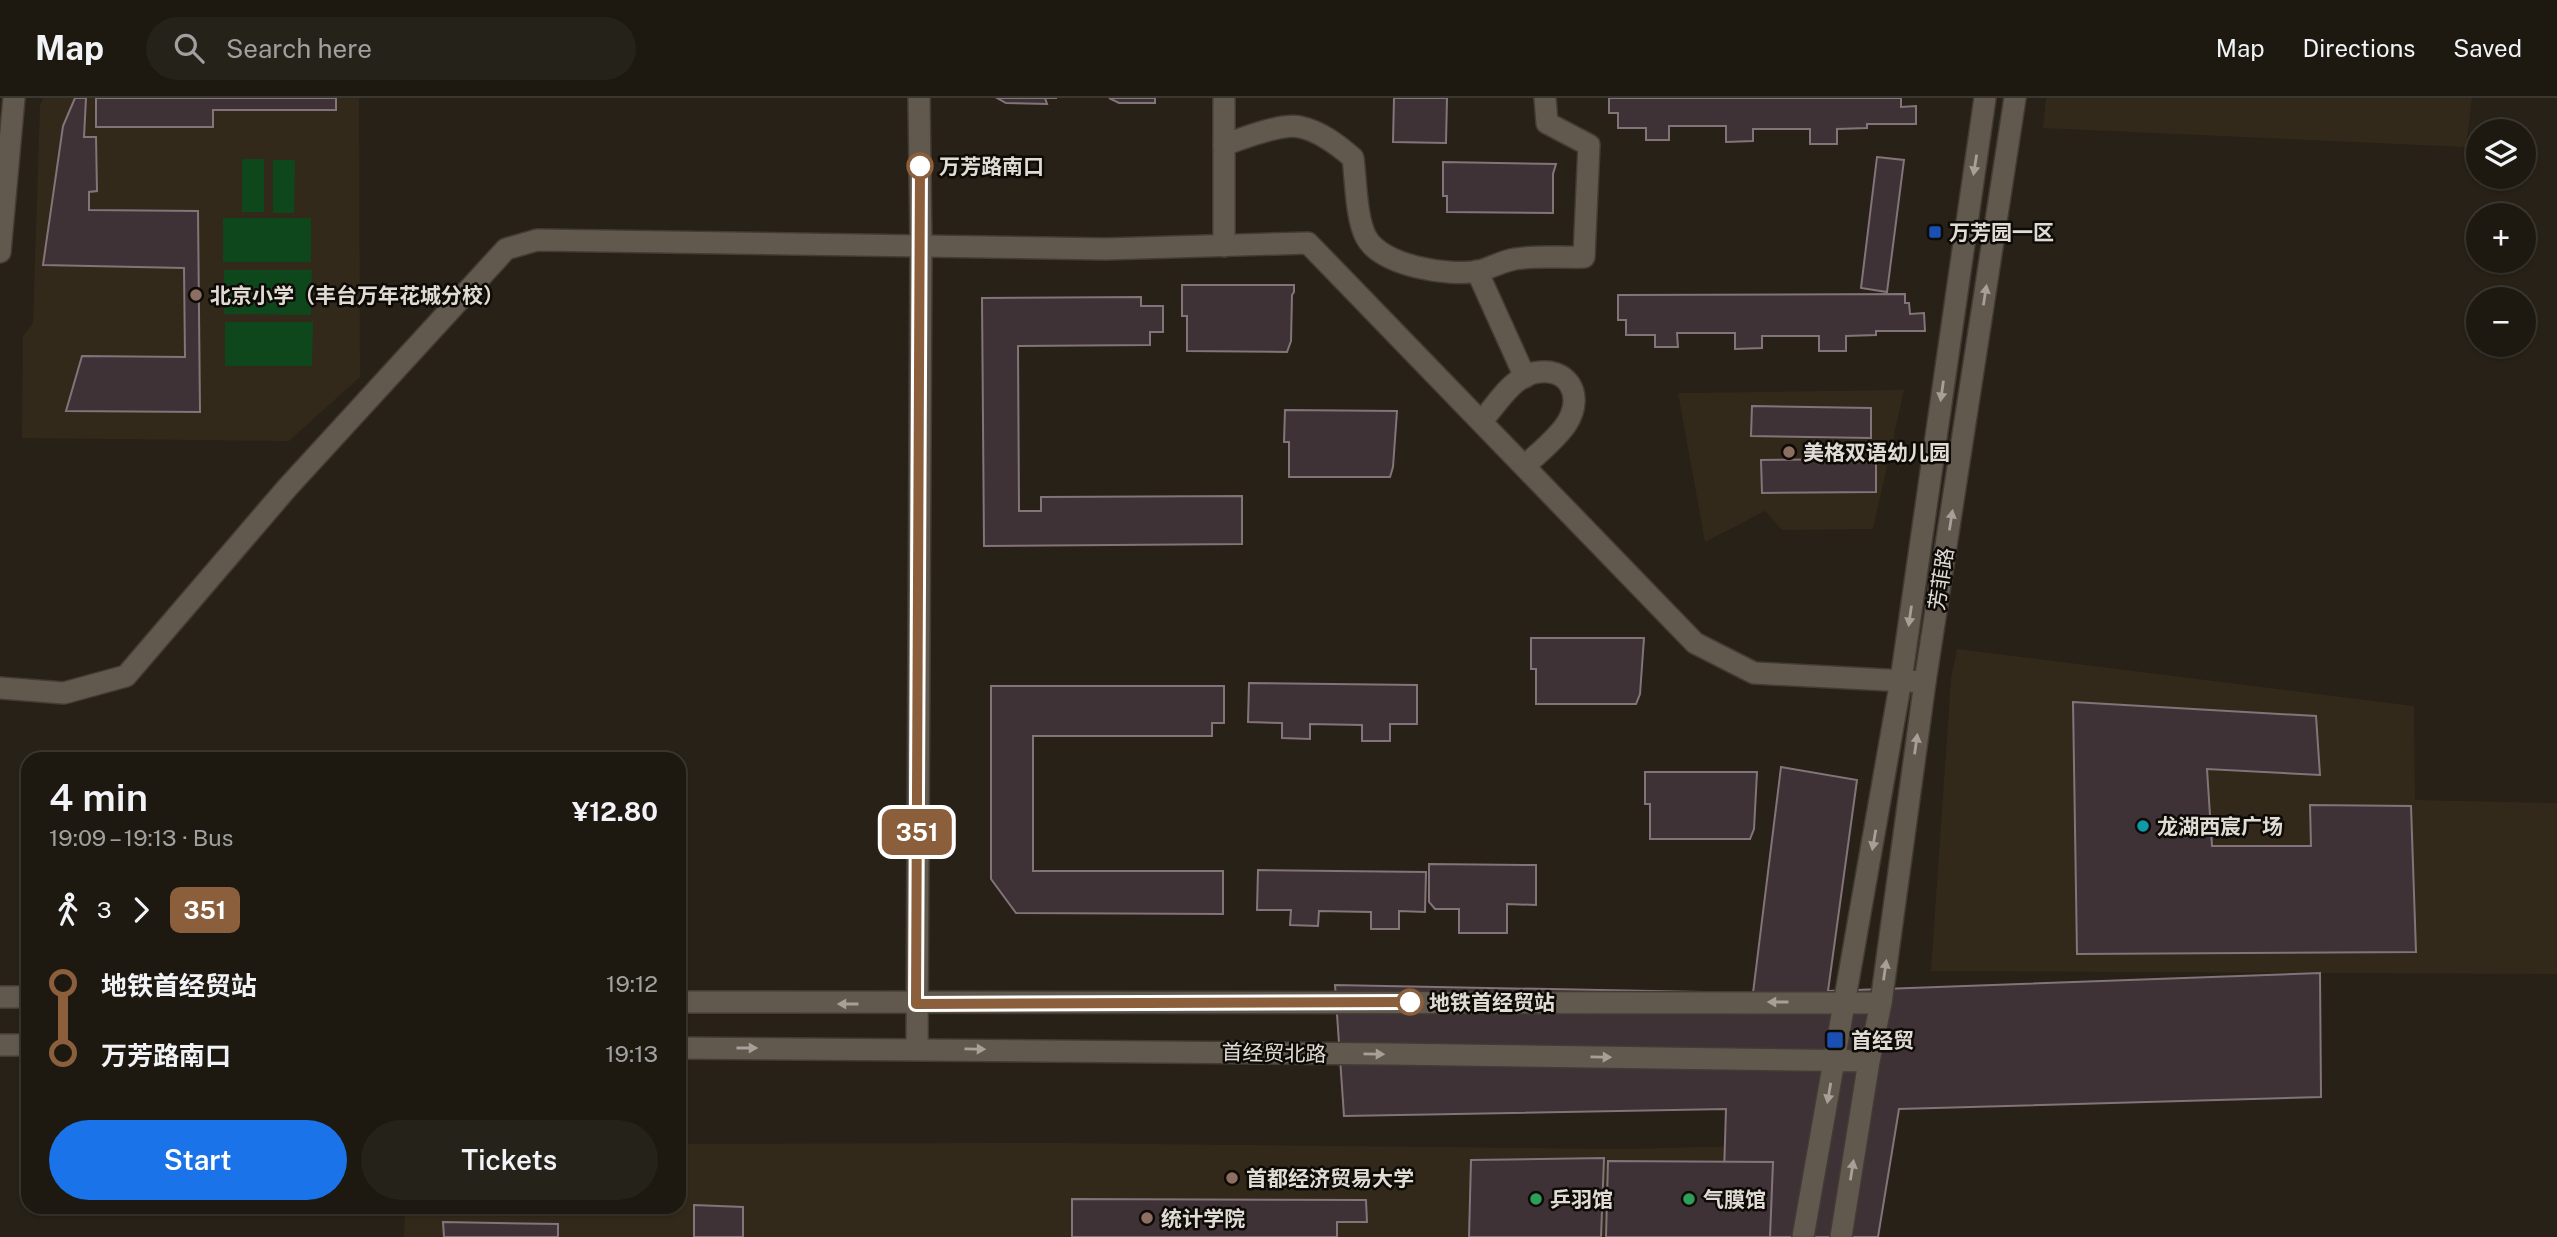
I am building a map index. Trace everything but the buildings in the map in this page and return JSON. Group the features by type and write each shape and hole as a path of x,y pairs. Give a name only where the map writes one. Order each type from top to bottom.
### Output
{"street":[{"path":"0,252 14,98"},
{"path":"917,1049 921,246 919,98"},
{"path":"1224,98 1224,246"},
{"path":"1224,145 1257,132 1299,127 1334,142 1353,158 1367,239 1376,249 1394,259 1436,271 1477,271 1515,259 1584,257 1588,145 1547,123 1545,98"},
{"name":"芳菲路","path":"1805,1237 1901,681 1985,98"},
{"name":"芳菲路","path":"1839,1237 1881,1003 1925,681 2015,98"},
{"path":"0,688 64,693 126,676 287,488 506,249 537,240 1106,249 1308,243 1695,643 1754,673 1925,681"},
{"path":"1477,271 1525,377"},
{"path":"1482,421 1516,381 1534,373 1550,373 1566,379 1575,392 1575,403 1567,423 1525,466"},
{"path":"0,997 21,997"},
{"path":"686,1002 1881,1003"},
{"path":"0,1045 21,1045"},
{"name":"首经贸北路","path":"686,1048 1869,1061"},
{"path":"1805,1237 1822,1231 1839,1237"}],"shaded area":[{"name":"北京小学（丰台万年花城分校）","path":"43,98 359,98 360,377 289,441 22,438 23,336 33,323 40,106"},
{"path":"2046,98 2472,98 2469,119 2466,119 2466,147 2043,128"},
{"name":"美格双语幼儿园","path":"1904,390 1873,529 1782,530 1765,511 1705,542 1678,393"},
{"path":"1957,649 2414,706 2415,800 2557,803 2557,974 1931,971 1951,679"},
{"name":"首都经济贸易大学","path":"1054,1143 1625,1149 1790,1145 1778,1237 404,1237 405,1214 686,1214 686,1144"}],"green space":[{"path":"242,159 264,159 264,212 242,212"},
{"path":"273,160 295,160 294,213 273,213"},
{"path":"223,218 311,218 311,262 223,262"},
{"path":"224,270 312,270 311,315 224,314"},
{"path":"225,322 313,322 312,366 225,366"}],"bus line":[{"name":"351","path":"920,166 916,1004 1410,1002"}],"place":[{"name":"万芳路南口","path":"920,166"},
{"name":"万芳园一区","path":"1935,232"},
{"name":"北京小学（丰台万年花城分校）","path":"196,295"},
{"name":"美格双语幼儿园","path":"1789,452"},
{"name":"龙湖西宸广场","path":"2143,826"},
{"name":"地铁首经贸站","path":"1410,1002"},
{"name":"首经贸","path":"1835,1040"},
{"name":"首都经济贸易大学","path":"1232,1178"},
{"name":"乒羽馆","path":"1536,1199"},
{"name":"气膜馆","path":"1689,1199"},
{"name":"统计学院","path":"1147,1218"}]}
